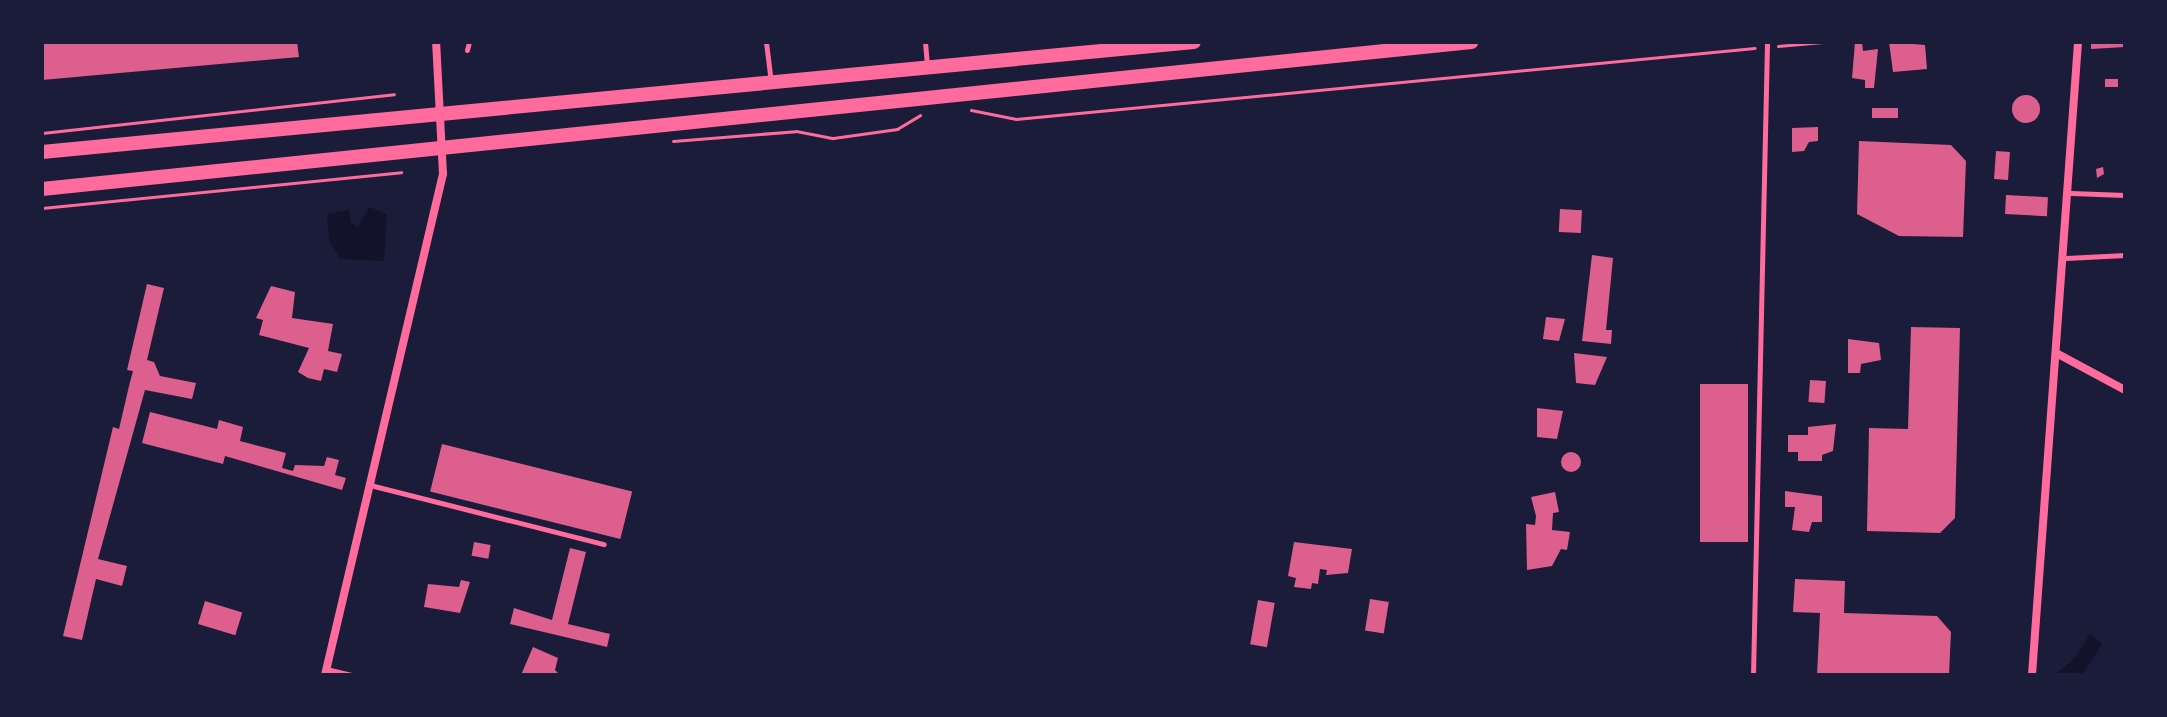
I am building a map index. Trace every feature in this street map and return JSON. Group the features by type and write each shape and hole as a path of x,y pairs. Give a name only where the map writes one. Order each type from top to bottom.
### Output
{"main road":[{"path":"42,152 928,68 1046,49 1194,42"},
{"path":"42,189 1471,42"}],"street":[{"path":"325,672 433,221 445,149 436,42"},
{"path":"2032,675 2071,193 2078,42"},
{"path":"2058,354 2125,390"}],"lane":[{"path":"467,50 469,42"},
{"path":"766,42 771,82"},
{"path":"925,42 928,68"},
{"path":"1753,675 1767,44"},
{"path":"2071,193 2125,195"},
{"path":"2066,258 2125,255"},
{"path":"370,485 604,544"},
{"path":"325,672 351,675"}],"path":[{"path":"968,109 1016,119 1767,44 1823,42"},
{"path":"42,133 394,94"},
{"path":"669,141 796,131 833,138 897,129 924,112"},
{"path":"42,208 401,172"}],"shaded area":[{"path":"369,207 387,214 384,261 340,259 329,240 327,214 349,210 351,223 358,227"},
{"path":"2090,634 2102,644 2082,675 2055,675 2076,657"}],"building":[{"path":"42,42 297,42 299,57 42,80"},
{"path":"1855,42 1862,42 1863,51 1878,49 1874,88 1865,88 1865,80 1852,78"},
{"path":"1889,42 1925,45 1927,69 1893,72"},
{"path":"2091,42 2125,42 2125,47 2091,49"},
{"path":"2105,79 2118,79 2118,87 2105,87"},
{"path":"2026,95 2036,99 2040,109 2036,119 2026,123 2016,119 2012,109 2016,99"},
{"path":"1872,108 1898,108 1898,118 1872,118"},
{"path":"1818,127 1818,141 1809,142 1804,151 1792,152 1792,128"},
{"path":"1859,141 1951,145 1966,161 1963,237 1899,236 1857,214"},
{"path":"1996,151 2010,152 2008,180 1994,179"},
{"path":"2103,167 2104,174 2097,178 2096,169"},
{"path":"2006,195 2048,197 2047,216 2005,214"},
{"path":"1560,209 1582,210 1581,233 1559,232"},
{"path":"1592,255 1613,258 1606,330 1612,330 1611,344 1582,341"},
{"path":"147,284 164,288 147,360 154,362 160,376 196,383 192,399 145,390 98,559 127,566 122,586 96,579 82,640 63,636 113,427 119,429 133,371 127,370"},
{"path":"271,286 295,292 292,318 333,324 328,351 342,354 337,372 324,369 321,381 308,378 298,372 309,348 259,335 263,320 256,318"},
{"path":"1546,317 1565,319 1559,341 1543,339"},
{"path":"1911,327 1960,328 1955,518 1940,533 1867,531 1869,428 1908,429"},
{"path":"1848,339 1879,343 1881,360 1861,364 1860,373 1848,373"},
{"path":"1574,353 1607,357 1595,385 1576,383"},
{"path":"1810,380 1826,381 1824,403 1808,402"},
{"path":"1700,384 1748,384 1748,542 1700,542"},
{"path":"1537,408 1563,411 1557,439 1537,437"},
{"path":"150,412 217,429 219,420 243,427 240,441 286,453 282,468 293,471 295,465 324,466 327,457 339,460 335,475 346,478 342,490 225,456 223,464 142,443"},
{"path":"1836,424 1833,451 1822,455 1822,461 1798,461 1798,452 1788,452 1788,435 1808,435 1808,427"},
{"path":"442,444 632,491 620,539 430,492"},
{"path":"1571,452 1578,455 1581,462 1578,469 1571,472 1564,469 1561,462 1564,455"},
{"path":"1785,491 1822,496 1822,522 1812,522 1809,532 1792,530 1795,507 1785,507"},
{"path":"1555,492 1559,512 1553,513 1552,530 1570,532 1567,550 1561,549 1552,566 1527,570 1526,524 1535,525 1536,516 1531,497"},
{"path":"474,542 491,545 488,559 472,556"},
{"path":"1294,542 1352,549 1348,573 1326,575 1327,570 1320,569 1318,584 1312,583 1311,589 1294,587 1296,578 1288,576"},
{"path":"570,548 586,552 568,624 610,634 607,647 510,624 514,608 552,620"},
{"path":"1795,579 1845,581 1844,613 1937,616 1951,632 1949,675 1817,675 1820,613 1793,612"},
{"path":"461,580 470,582 460,613 424,607 428,584 459,587"},
{"path":"1370,599 1389,602 1384,634 1365,631"},
{"path":"1258,600 1275,603 1267,647 1250,644"},
{"path":"205,601 242,612 235,635 198,624"},
{"path":"533,647 558,658 555,670 560,675 521,675"}]}
